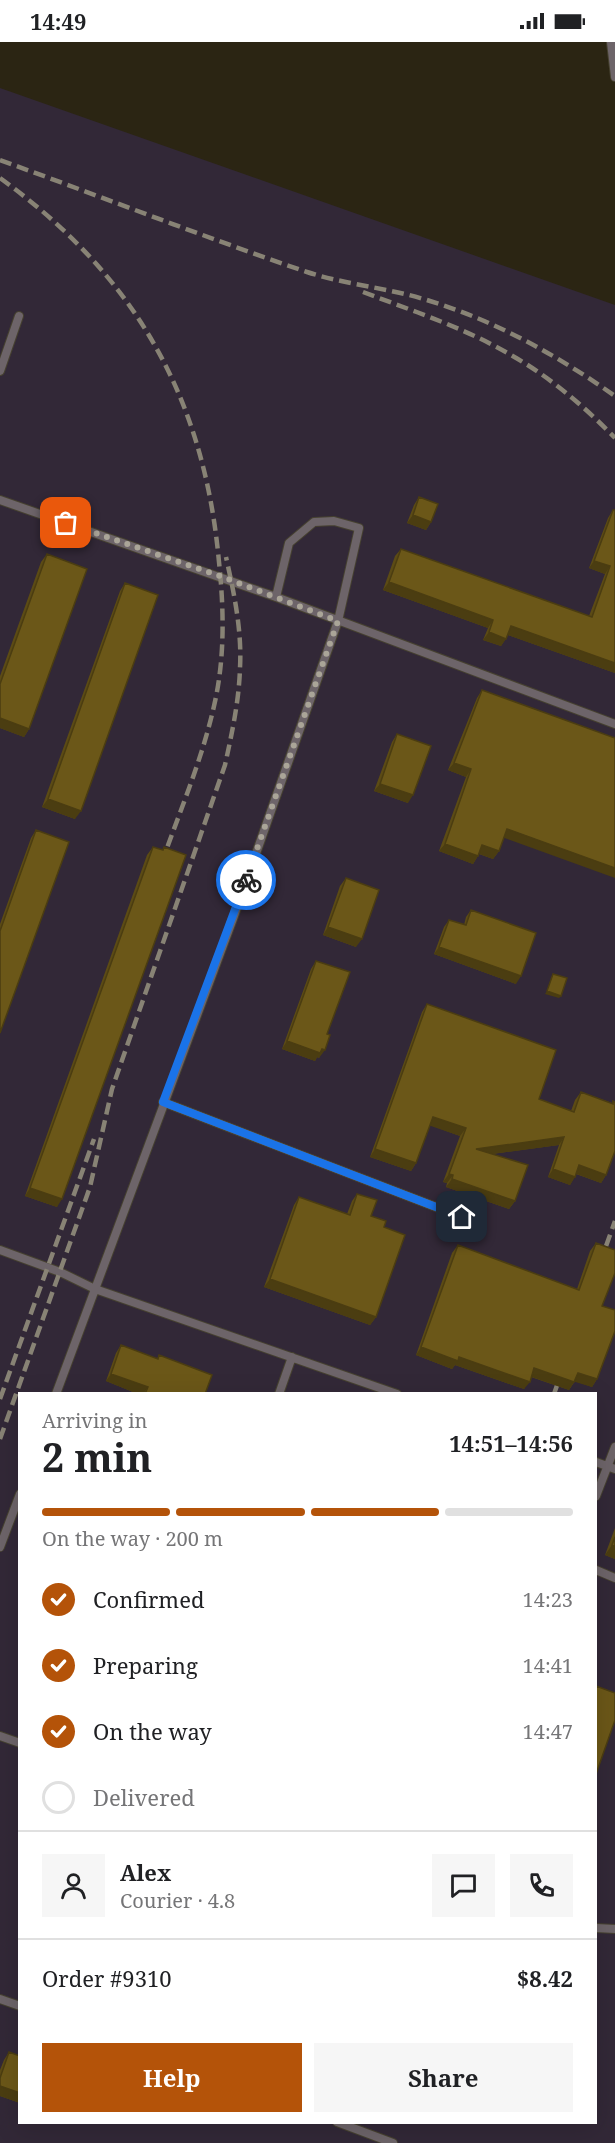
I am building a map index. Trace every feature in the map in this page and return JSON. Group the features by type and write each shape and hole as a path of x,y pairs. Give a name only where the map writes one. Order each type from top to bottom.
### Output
{"lane":[{"path":"611,42 615,76"},
{"path":"0,371 19,316"},
{"path":"0,500 276,597 615,724"},
{"path":"57,1392 234,916 338,621 359,528 334,521 314,522 289,543 276,597"},
{"path":"163,1102 462,1217"},
{"path":"0,1250 60,1272 94,1289 391,1392"},
{"path":"280,1392 292,1357"},
{"path":"597,1494 612,1468 615,1447"},
{"path":"597,1462 612,1468"},
{"path":"0,1547 18,1499"},
{"path":"597,1570 615,1578"},
{"path":"0,1736 18,1742"},
{"path":"597,1928 615,1929"},
{"path":"0,1999 18,2006"},
{"path":"342,2124 393,2143"}],"shaded area":[{"path":"0,88 615,305 615,2143 0,2143"}],"building":[{"path":"419,497 438,504 431,522 413,515"},
{"path":"613,510 615,510 615,663 511,626 506,639 489,632 493,620 389,582 401,549 592,617 610,566 594,561"},
{"path":"47,554 87,569 29,729 0,718 0,684"},
{"path":"125,583 158,595 81,811 48,799"},
{"path":"482,690 615,738 615,868 507,829 499,851 482,845 478,856 445,844 471,769 454,763"},
{"path":"397,734 431,746 413,795 380,784"},
{"path":"36,830 69,842 0,1033 0,931"},
{"path":"153,847 163,850 164,847 186,855 62,1199 30,1188"},
{"path":"346,878 379,890 362,939 328,927"},
{"path":"471,910 536,933 521,976 439,947 449,920 466,925"},
{"path":"316,961 350,972 327,1034 330,1035 325,1050 322,1049 320,1053 287,1041"},
{"path":"553,974 567,978 561,996 547,991"},
{"path":"427,1004 556,1050 539,1099 574,1112 581,1092 613,1104 613,1101 615,1102 615,1151 606,1175 579,1165 575,1177 553,1169 564,1137 476,1149 528,1165 515,1201 452,1179 453,1175 449,1174 466,1128 433,1117 416,1163 375,1149"},
{"path":"357,1194 377,1200 371,1216 386,1221 384,1227 405,1235 376,1317 270,1279 299,1197 350,1215"},
{"path":"596,1243 615,1250 615,1273 602,1306 615,1310 615,1331 597,1379 578,1373 574,1382 534,1368 530,1382 459,1357 458,1361 421,1347 458,1245 579,1290"},
{"path":"121,1345 158,1359 159,1355 212,1375 206,1392 146,1392 148,1387 111,1374"},
{"path":"597,1686 615,1693 615,1720 597,1771"},
{"path":"9,2052 18,2055 18,2092 0,2086 0,2078"}],"railway":[{"path":"0,160 307,272 400,293 455,309 527,341 572,367 615,396"},
{"path":"0,178 47,216 89,256 124,298 154,344 178,393 197,446 211,502 222,598 218,688 203,746 161,865"},
{"path":"363,292 457,328 511,355 566,393 615,438"},
{"path":"0,1439 90,1187 112,1089 225,765 237,705 240,654 237,612 226,557"},
{"path":"0,1399 94,1139"},
{"path":"600,1263 615,1221"},
{"path":"555,1392 562,1371"}],"way so far":[{"path":"66,523 220,576 338,621 246,880"}],"route":[{"path":"246,880 163,1102 462,1217"}]}
